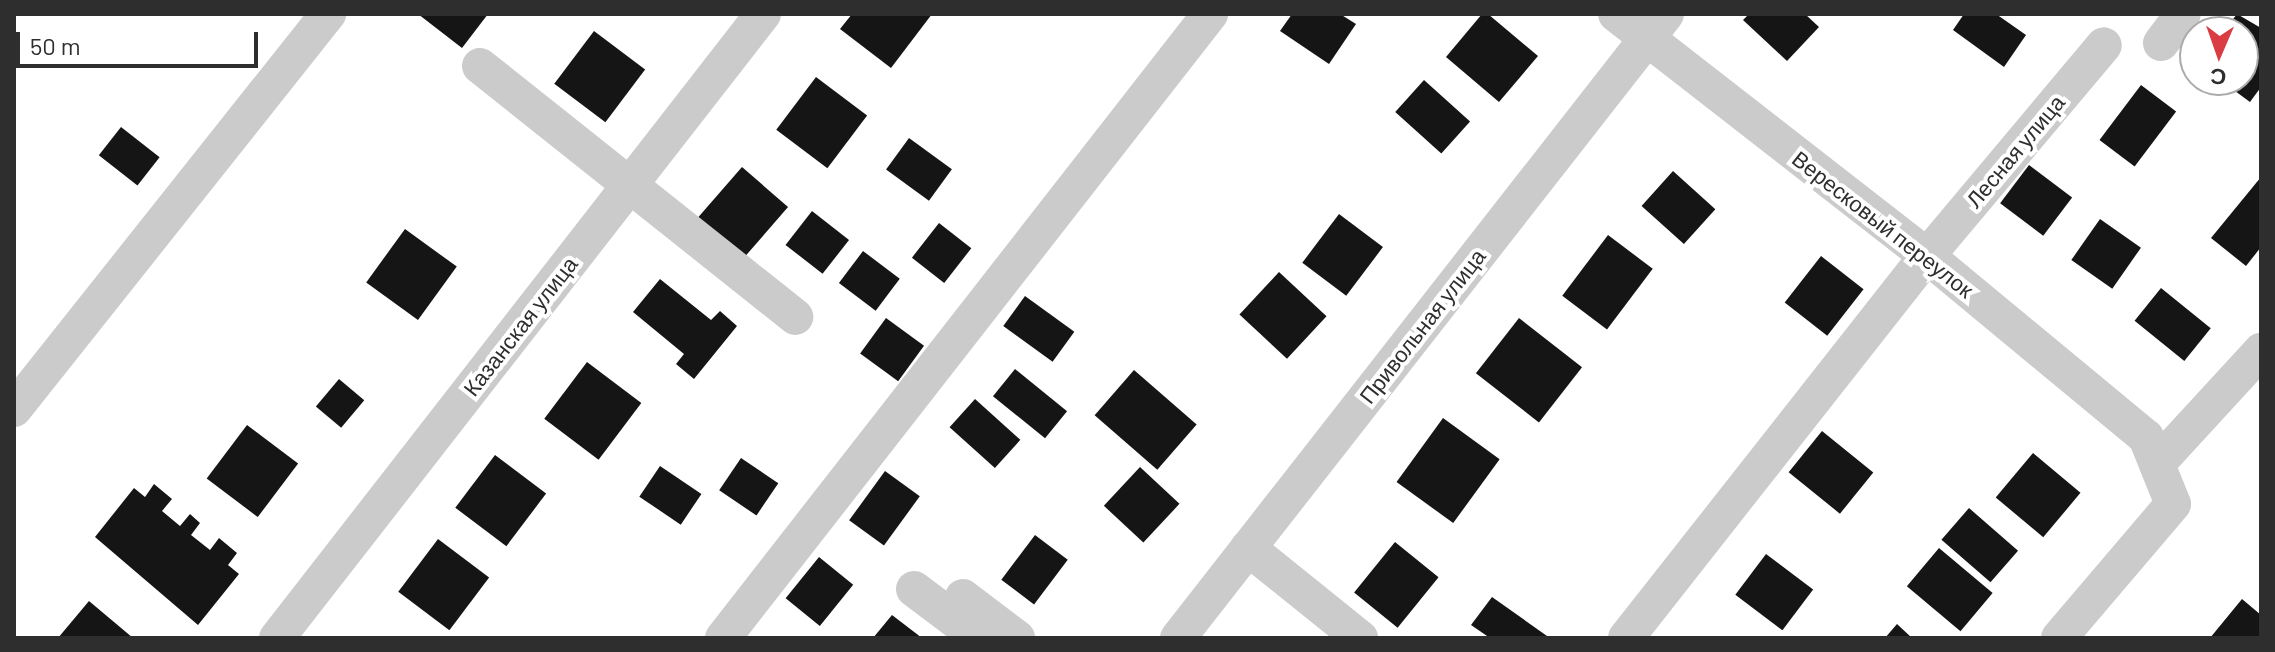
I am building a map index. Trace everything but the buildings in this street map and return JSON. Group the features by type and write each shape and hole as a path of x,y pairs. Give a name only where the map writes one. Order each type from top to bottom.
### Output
{"street":[{"path":"14,409 328,14"},
{"name":"Казанская улица","path":"277,638 763,14"},
{"path":"723,638 1210,14"},
{"name":"Вересковый переулок","path":"1616,14 1656,26 2152,451"},
{"path":"2161,43 2183,14"},
{"name":"Привольная улица","path":"1178,638 1656,26"},
{"name":"Лесная улица","path":"1626,638 1927,256 2104,45"},
{"path":"480,66 795,317"},
{"path":"2059,638 2173,504 2152,451 2261,351"},
{"path":"1248,548 1360,638"},
{"path":"953,588 1017,638"},
{"path":"914,589 979,638"}]}
